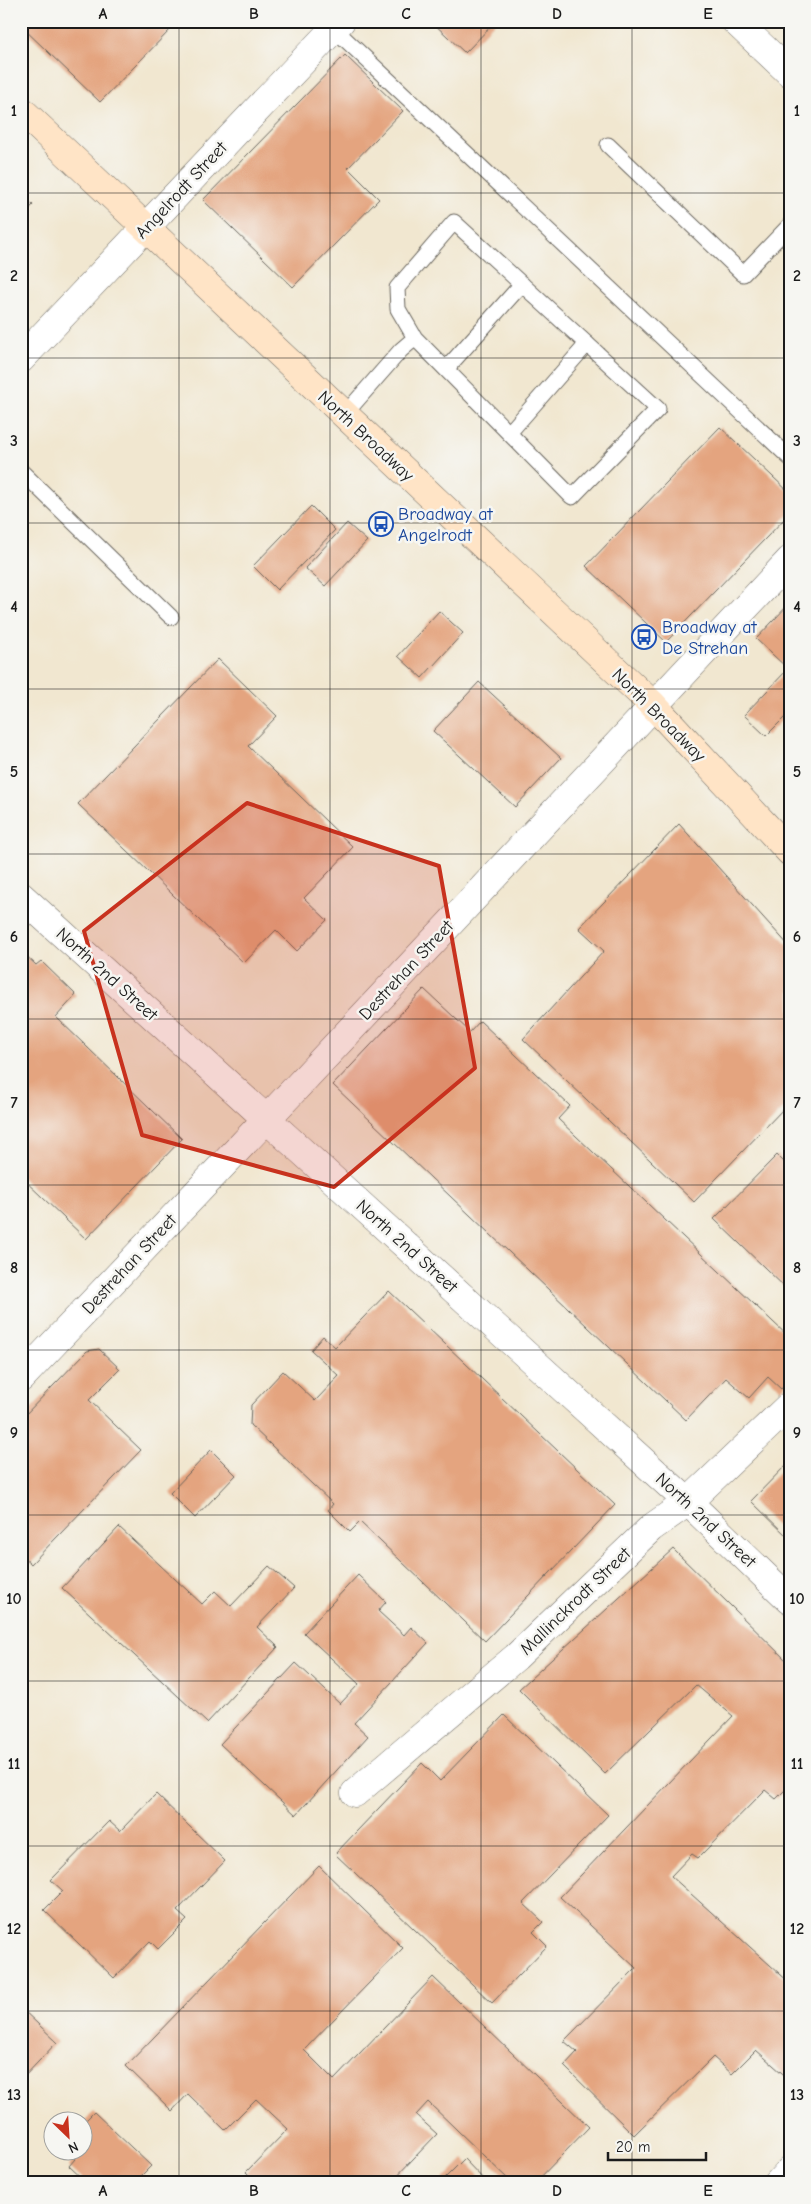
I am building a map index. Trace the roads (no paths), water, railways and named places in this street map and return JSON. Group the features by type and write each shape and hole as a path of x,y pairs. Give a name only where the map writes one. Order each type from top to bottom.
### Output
{"main road":[{"name":"North Broadway","path":"21,110 652,705 790,852"}],"street":[{"path":"735,21 790,73"},
{"name":"Angelrodt Street","path":"21,359 334,24"},
{"name":"Destrehan Street","path":"21,1378 790,560"},
{"name":"North 2nd Street","path":"21,896 688,1502 790,1600"},
{"name":"Mallinckrodt Street","path":"355,1793 516,1657 651,1528 688,1502 790,1405"},
{"path":"778,2183 790,2170"}],"lane":[{"path":"334,24 790,458"},
{"path":"608,145 743,274 790,225"},
{"path":"454,222 658,409 572,497 415,338 398,309 397,288 454,222"},
{"path":"446,369 522,284"},
{"path":"344,415 401,350 415,338"},
{"path":"509,433 587,344"},
{"path":"21,471 170,617"}],"place":[{"name":"Broadway at Angelrodt","path":"381,524"},
{"name":"Broadway at De Strehan","path":"644,637"}]}
